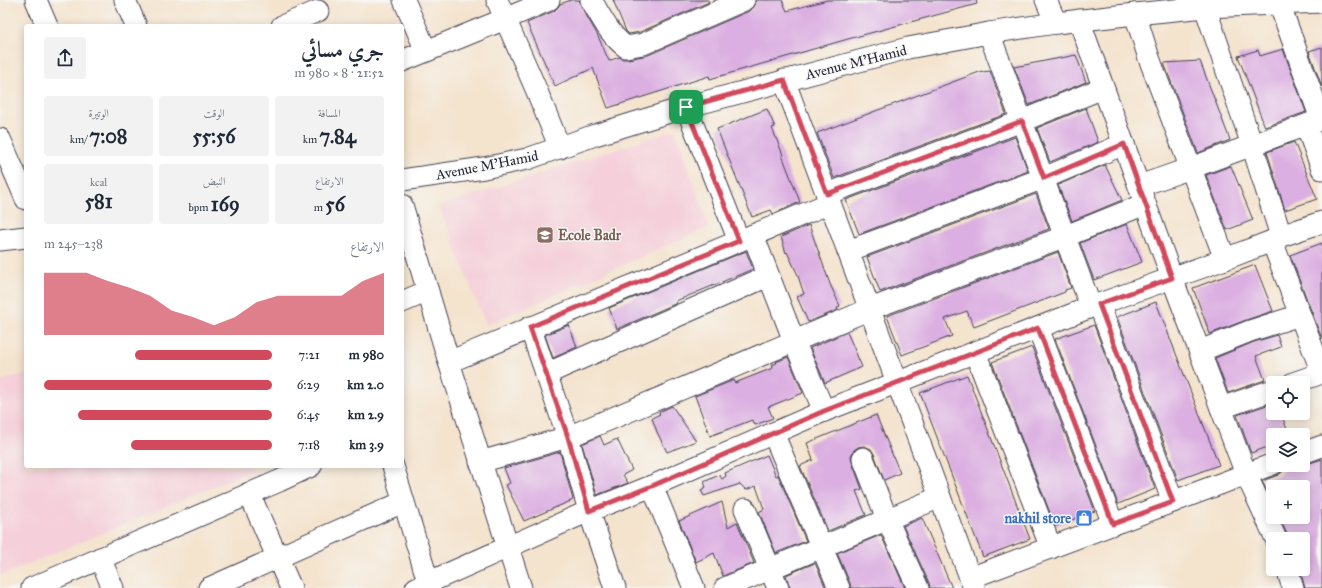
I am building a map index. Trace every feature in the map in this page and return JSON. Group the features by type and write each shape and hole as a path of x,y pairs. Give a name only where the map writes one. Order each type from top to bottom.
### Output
{"street":[{"path":"36,0 46,24"},
{"path":"125,0 135,24"},
{"path":"404,0 426,52"},
{"path":"497,0 560,148"},
{"path":"404,60 549,0"},
{"path":"591,0 618,42 626,47 643,44 744,0"},
{"path":"1046,0 1056,23"},
{"name":"Avenue M'Hamid","path":"404,180 484,168 527,159 603,132 686,107 908,48 989,33 1079,20 1205,7 1322,2"},
{"path":"1279,3 1316,121 1322,169"},
{"path":"1205,7 1252,145 1276,239 1300,315 1322,373 1310,377"},
{"path":"287,24 319,12"},
{"path":"1135,14 1149,58 1225,259"},
{"path":"1079,20 1172,278 1221,408 1246,474 1273,532"},
{"path":"989,33 1066,236 1173,502"},
{"path":"784,80 972,583 1051,548 1266,467"},
{"path":"449,362 746,238 829,198 1103,88"},
{"path":"686,107 746,238 768,276 824,411"},
{"path":"480,462 568,437 870,309 1066,236 1191,168 1316,121"},
{"path":"0,140 24,194"},
{"path":"848,251 1044,178 1124,144"},
{"path":"404,212 449,362 520,588"},
{"path":"393,468 425,586 589,511 652,486 824,411 1095,305 1225,259 1322,222"},
{"path":"0,240 24,237"},
{"path":"546,374 768,276"},
{"path":"404,301 428,291"},
{"path":"1200,351 1250,331 1300,315"},
{"path":"530,327 568,437 589,511 615,588"},
{"path":"1038,328 1113,524"},
{"path":"975,352 1051,548"},
{"path":"1221,408 1266,392"},
{"path":"773,433 839,588"},
{"path":"1310,450 1322,446"},
{"path":"863,458 887,519 918,588"},
{"path":"32,588 249,493 276,474 302,468"},
{"path":"652,486 694,588"},
{"path":"249,493 291,588"},
{"path":"725,588 773,579 822,548 940,497"},
{"path":"209,588 403,502"},
{"path":"745,509 773,579"},
{"path":"100,558 113,588"},
{"path":"1289,576 1293,588"}],"shaded area":[{"path":"675,130 709,227 486,325 439,206"},
{"path":"24,375 24,468 252,468 253,470 0,576 0,381"}],"building":[{"path":"571,0 579,0 609,61 619,57 628,59 648,55 749,11 754,7 756,0 782,0 787,11 827,0 976,0 977,4 710,79 709,76 608,108 593,68 555,86 527,23 554,11 560,4"},
{"path":"613,0 708,0 709,2 640,32 629,34 626,31"},
{"path":"1322,47 1322,87 1309,51"},
{"path":"1283,49 1306,112 1265,127 1238,56 1258,50 1260,56"},
{"path":"1076,55 1086,82 1029,105 1014,67"},
{"path":"1200,61 1230,140 1198,153 1164,63"},
{"path":"982,71 990,71 1006,114 834,178 817,133"},
{"path":"1086,108 1098,142 1050,162 1037,128"},
{"path":"767,109 775,127 772,128 800,202 773,214 771,210 752,217 717,129"},
{"path":"1015,137 1028,171 859,234 846,200"},
{"path":"1294,142 1317,199 1285,210 1267,152"},
{"path":"1105,165 1122,200 1072,221 1058,185"},
{"path":"1231,166 1253,220 1227,230 1206,175"},
{"path":"1036,194 1049,229 880,292 867,257"},
{"path":"1127,224 1142,262 1094,280 1080,243"},
{"path":"809,225 830,284 840,306 837,308 838,310 808,322 797,297 804,294 797,273 787,252 786,253 781,237"},
{"path":"1322,243 1322,339 1290,255"},
{"path":"746,251 753,269 676,301 677,303 617,329 609,308"},
{"path":"1058,252 1071,288 1065,290 1065,292 974,327 967,311 945,319 952,336 902,355 887,316"},
{"path":"1255,265 1273,311 1210,334 1193,288"},
{"path":"1156,302 1219,465 1178,480 1117,317"},
{"path":"569,325 577,347 553,358 545,335"},
{"path":"1094,325 1155,489 1118,504 1055,339"},
{"path":"847,332 862,367 825,383 810,348"},
{"path":"1277,335 1281,347 1256,356 1265,380 1228,393 1215,358 1254,342"},
{"path":"1032,347 1095,511 1055,526 992,362"},
{"path":"788,357 803,393 768,407 773,418 755,425 752,420 710,436 695,396 734,380 735,383 773,368 772,365 777,363 776,362"},
{"path":"967,375 1030,539 983,557 920,393"},
{"path":"1266,405 1266,420 1284,420 1286,428 1266,428 1266,448 1251,453 1237,415"},
{"path":"672,406 696,441 667,452 652,418 660,414 659,412"},
{"path":"876,415 900,473 884,480 871,449 864,446 858,447 854,450 851,456 852,462 862,489 856,491 866,515 828,531 800,466 813,460 807,443"},
{"path":"600,436 604,445 617,439 632,470 623,475 628,483 597,495 582,444"},
{"path":"560,452 573,500 524,521 506,485 510,483 504,468"},
{"path":"767,455 776,476 778,475 806,541 776,553 759,512 764,509 756,486 746,490 740,484 704,496 701,490 706,487 704,482 719,475 722,479 726,476 725,473"},
{"path":"1322,459 1322,588 1305,588 1302,576 1310,576 1310,532 1286,532 1282,524 1310,524 1310,480 1266,480 1266,489 1262,481 1282,472 1310,472 1310,463"},
{"path":"722,502 728,527 737,522 754,563 723,576 714,553 696,562 679,521"},
{"path":"922,518 952,588 930,588 903,526"},
{"path":"881,535 905,588 851,588 837,553"},
{"path":"815,563 826,588 790,588 786,575"}],"place":[{"name":"Ecole Badr","path":"545,235"},
{"name":"nakhil store","path":"1084,518"}],"route":[{"path":"784,80 827,194 1022,121 1044,178 1124,144 1172,278 1099,304 1173,502 1113,524 1038,328 824,411 652,486 589,511 568,437 530,327 739,241 686,107 784,80"}]}
